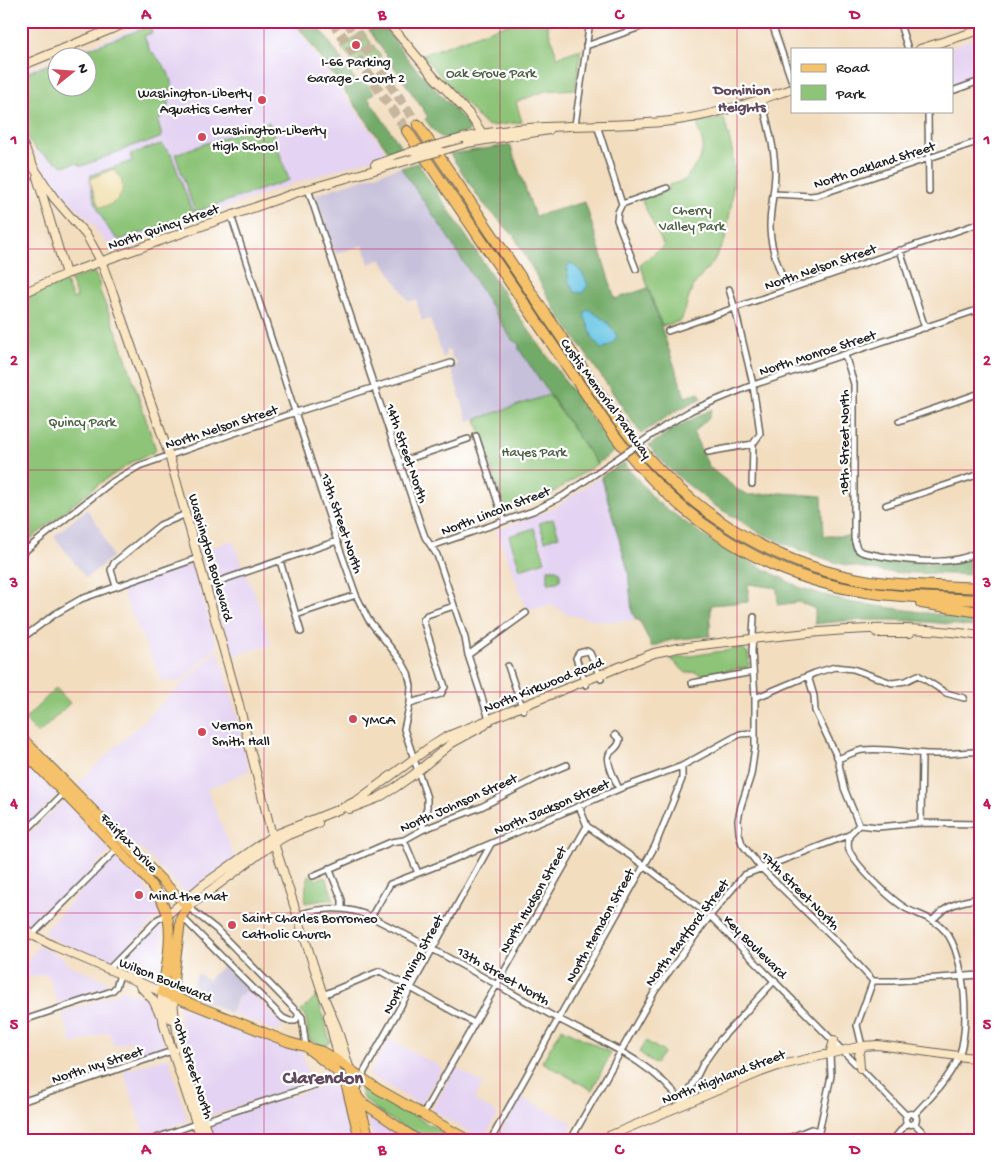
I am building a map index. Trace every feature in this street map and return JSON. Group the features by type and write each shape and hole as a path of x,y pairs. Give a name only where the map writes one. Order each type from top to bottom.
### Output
{"highway":[{"name":"Custis Memorial Parkway","path":"418,125 622,425 651,462 690,499 719,521 751,540 779,554 808,565 871,581 980,588"},
{"name":"Custis Memorial Parkway","path":"407,131 609,428 636,463 661,490 711,530 756,557 786,570 815,580 867,592 900,596 980,600"},
{"path":"945,586 980,583"},
{"path":"867,592 892,600 980,612"}],"main road":[{"path":"21,66 131,21"},
{"path":"387,21 434,77 469,114 484,137"},
{"path":"928,47 979,29"},
{"name":"North Quincy Street","path":"21,294 101,261 311,188 346,179 393,162 414,151 551,125 597,125 671,121 718,112 791,89"},
{"name":"Washington Boulevard","path":"21,141 34,168 54,198 88,236 101,261 169,455 238,701 264,811 326,1004 337,1028 370,1141"},
{"path":"34,168 66,274"},
{"name":"North Kirkwood Road","path":"167,915 185,904 235,862 273,840 358,800 413,759 448,736 600,677 664,655 836,630 892,628 980,636"},
{"name":"North Kirkwood Road","path":"753,641 863,633 917,634 980,640"},
{"name":"North Kirkwood Road","path":"273,840 378,798 418,772 452,743 490,721"},
{"name":"Fairfax Drive","path":"21,737 121,846 150,884 167,915"},
{"name":"Fairfax Drive","path":"21,749 64,793 185,904"},
{"path":"167,915 181,916 185,904"},
{"name":"10th Street North","path":"167,915 168,943 161,1007 164,1026 176,1049 200,1122 210,1141"},
{"name":"10th Street North","path":"176,1049 173,997 181,916"},
{"name":"Wilson Boulevard","path":"21,925 32,935 135,982 306,1048 321,1051 361,1078 470,1141"},
{"path":"135,982 153,1000 164,1026"},
{"path":"162,992 171,1021 175,1026"},
{"name":"Washington Boulevard","path":"326,1004 331,1032 346,1082 360,1141"},
{"path":"830,1054 834,1040"},
{"path":"860,1068 859,1055 862,1046"},
{"name":"North Highland Street","path":"597,1141 778,1066 862,1046 882,1046 980,1058"},
{"name":"Wilson Boulevard","path":"306,1048 335,1070 346,1082"},
{"path":"346,1082 357,1096 375,1112 419,1141"},
{"name":"10th Street North","path":"200,1122 202,1141"}],"street":[{"path":"576,125 590,21"},
{"path":"586,46 658,21"},
{"path":"771,21 791,79"},
{"path":"899,21 908,48"},
{"path":"974,21 979,29"},
{"path":"954,90 980,81"},
{"path":"762,99 775,170 774,194 770,214 772,248 787,289"},
{"path":"928,112 929,192"},
{"path":"597,125 622,204 617,220 636,269"},
{"name":"North Oakland Street","path":"774,194 818,195 980,141"},
{"name":"14th Street North","path":"311,188 418,520 425,537 437,555 490,721"},
{"path":"622,204 668,188"},
{"name":"13th Street North","path":"231,215 356,595 368,619 402,662 408,673 411,686 410,703 404,729 427,802 422,830"},
{"name":"North Nelson Street","path":"668,331 980,223"},
{"path":"900,250 925,328"},
{"path":"729,289 753,386 760,434 753,444 752,484"},
{"name":"North Monroe Street","path":"665,426 692,410 753,386 980,309"},
{"name":"18th Street North","path":"845,355 854,384 854,530 855,543 860,551 886,557 939,561 980,551"},
{"name":"North Nelson Street","path":"21,554 109,484 139,466 451,363"},
{"path":"899,421 980,393"},
{"name":"North Lincoln Street","path":"432,546 533,511 553,501 665,426"},
{"path":"476,436 504,521"},
{"path":"400,462 468,438"},
{"path":"708,452 753,444"},
{"path":"886,506 980,474"},
{"path":"116,586 111,570 112,565 160,525 186,514"},
{"path":"205,586 337,541"},
{"path":"21,640 63,608 87,596 198,558"},
{"path":"280,561 301,632"},
{"path":"296,615 356,595"},
{"path":"410,703 441,694 444,690 445,687 436,655 423,620 427,615 454,606"},
{"path":"468,655 526,613"},
{"name":"17th Street North","path":"754,617 752,652 755,698 753,768 738,820 742,844 761,868 841,946 873,981"},
{"path":"586,683 576,658 579,654 588,651 590,653 600,677"},
{"path":"508,666 523,708"},
{"path":"755,698 835,667 853,669 892,683 906,681 918,675 946,693 964,698"},
{"path":"692,682 754,672"},
{"path":"808,676 814,696 815,711 838,758 844,788 859,825 980,824"},
{"name":"North Jackson Street","path":"370,917 390,884 491,844 579,806 682,766 740,734 754,733"},
{"path":"615,735 620,740 618,746 609,754 608,760 619,790"},
{"path":"838,758 863,750 889,750 922,754 980,752"},
{"path":"921,823 922,754"},
{"name":"North Johnson Street","path":"313,876 391,842 404,840 422,830 481,807 539,777 568,766"},
{"name":"North Herndon Street","path":"490,1141 645,866 682,779 682,766"},
{"path":"21,836 64,793"},
{"path":"579,806 587,826"},
{"name":"North Hartford Street","path":"570,1141 655,991 710,916 744,875 849,835 859,825"},
{"name":"Key Boulevard","path":"587,826 645,866 710,916 907,1116"},
{"name":"North Hudson Street","path":"423,1114 587,826"},
{"path":"849,835 848,848 856,861 894,901 934,920 947,932 958,957 962,977 965,1015 959,1056 948,1078 914,1115 910,1114 907,1116 907,1123 892,1141"},
{"path":"404,840 418,873"},
{"name":"North Irving Street","path":"357,1096 361,1078 491,844"},
{"path":"32,935 121,846"},
{"path":"329,868 340,895 342,909"},
{"path":"934,920 950,906 980,898"},
{"name":"Fairfax Drive","path":"185,904 216,929 298,1012 303,1019 306,1048"},
{"name":"13th Street North","path":"297,915 325,908 342,909 364,914 434,949 559,1019 621,1051 639,1062 663,1082 683,1104"},
{"path":"108,970 158,919 167,915"},
{"path":"181,916 283,1018 295,1021 298,1017 298,1012"},
{"path":"323,995 380,971 474,1023"},
{"path":"21,1021 112,991 116,987 120,975"},
{"path":"862,1046 857,1025 873,981 980,975"},
{"path":"683,1104 703,1064 720,1040 775,980"},
{"name":"North Ivy Street","path":"21,1102 176,1049"},
{"path":"818,1141 831,1076 830,1054"},
{"path":"148,1141 315,1085"},
{"path":"914,1115 916,1119 914,1123"},
{"path":"907,1123 911,1125 914,1123"},
{"path":"914,1123 931,1141"},
{"path":"782,1141 811,1129 819,1131"}],"shaded area":[{"name":"Washington-Liberty High School","path":"149,21 293,21 320,62 387,154 289,185 119,246 109,246 95,226 67,198 43,169 35,148 30,142 23,121 21,85 23,81 21,73 48,62 48,98 98,98 98,48 85,48 146,24"},
{"path":"980,36 980,75 954,85 954,48 949,48"},
{"path":"400,167 446,234 512,340 520,344 520,348 549,395 468,421 450,366 457,366 457,361 452,358 451,351 446,350 445,357 443,358 430,319 422,321 416,299 409,302 381,259 369,264 363,245 335,254 317,200 317,194"},
{"path":"601,476 628,571 632,612 636,620 607,622 569,615 551,604 541,608 526,608 497,530 553,509"},
{"path":"87,509 100,528 112,557 86,578 54,536"},
{"path":"233,540 249,582 254,590 271,645 231,656 201,551"},
{"path":"192,565 217,647 180,682 162,681 120,588"},
{"path":"218,650 238,720 249,771 207,789 235,858 193,890 184,891 139,847 135,847 121,833 120,829 79,785 81,780"},
{"path":"21,758 58,795 21,831"},
{"path":"64,800 111,850 33,929 21,919 21,842"},
{"path":"116,854 146,887 161,914 108,965 47,936 44,931"},
{"path":"158,925 162,928 163,955 158,985 116,967"},
{"path":"39,946 64,958 66,964 104,980 108,983 107,986 58,1004 49,976 42,974 29,978 23,965"},
{"path":"223,965 247,989 237,999 231,1013 188,995 198,973 208,980"},
{"path":"247,988 284,1026 278,1032 232,1013 238,999"},
{"path":"124,990 150,1001 165,1047 164,1050 137,1059 131,1041 114,1046 109,1032 72,1044 62,1013"},
{"path":"178,1004 302,1052 311,1082 207,1117 184,1048"},
{"path":"389,1039 442,1068 421,1105 369,1075"},
{"path":"164,1058 169,1059 188,1121 145,1136 123,1071"},
{"path":"456,1067 483,1084 474,1100 498,1114 483,1140 433,1111"},
{"path":"330,1084 343,1086 356,1141 215,1141 209,1123"},
{"path":"520,1097 573,1123 565,1141 495,1141"},
{"path":"367,1114 407,1141 374,1141"}],"green space":[{"path":"294,21 315,21 358,84 364,80 374,93 368,98 402,148 389,152"},
{"path":"368,21 380,21 410,62 468,124 468,132 442,138 435,132 425,119 428,117 365,24"},
{"name":"Oak Grove Park","path":"515,21 546,21 557,57 581,49 575,89 546,91 516,102 522,122 492,126 485,125 422,55"},
{"path":"150,26 152,33 144,36 150,51 168,72 172,85 167,109 158,122 162,137 144,144 143,142 82,166 76,163 63,166 36,149 26,136 22,119 21,85 23,81 21,75 48,64 48,98 98,98 98,48 90,48"},
{"name":"I-66 Parking Garage - Court 2","path":"363,31 371,43 349,58 341,47"},
{"path":"373,45 381,56 358,72 350,60"},
{"name":"Cherry Valley Park","path":"724,118 732,150 734,168 732,201 725,240 713,262 693,286 681,321 662,326 640,264 664,246 641,199 669,189 669,185 685,180 700,159 703,145 697,123"},
{"path":"269,122 289,180 195,212 175,154"},
{"path":"161,144 171,154 194,216 119,240 108,228 98,210 90,182 91,175 132,161 130,154"},
{"path":"510,145 535,216 585,202 615,299 648,288 685,397 699,393 701,398 674,412 641,434 555,309 514,236 481,201 450,154"},
{"path":"418,163 518,315 615,451 597,464 519,349 519,344 512,340 446,234 401,168"},
{"name":"Quincy Park","path":"94,272 120,340 156,450 134,461 96,486 21,547 21,300 66,282 73,299 77,297 70,280"},
{"name":"Hayes Park","path":"549,395 597,464 549,495 507,513 505,512 476,419"},
{"path":"712,409 709,418 693,432 709,467 738,490 749,495 782,493 822,496 824,536 850,536 856,555 936,565 966,559 963,552 978,546 980,549 980,575 884,572 837,563 794,548 759,532 712,504 670,470 649,446 670,431"},
{"path":"624,463 656,501 714,543 801,588 848,602 980,620 980,628 898,620 815,624 815,609 799,602 778,605 777,588 748,584 748,602 711,605 710,636 671,640 652,647 639,620 636,620 632,612 628,571 601,476"},
{"path":"553,519 559,536 545,541 539,523"},
{"path":"534,528 545,561 520,569 509,536"},
{"path":"548,569 560,571 560,580 548,583"},
{"path":"742,648 748,653 749,665 747,667 705,675 695,672 686,673 671,659"},
{"path":"56,688 70,703 38,734 24,720"},
{"path":"309,875 317,880 322,877 326,878 334,900 305,903"},
{"path":"317,995 330,1041 326,1046 322,1046 309,1039 306,1018 301,1011"},
{"path":"562,1028 611,1053 592,1090 542,1062"},
{"path":"646,1041 664,1052 655,1064 639,1052"},
{"path":"364,1085 458,1141 423,1141 374,1108 363,1098 360,1089"}],"sand":[{"path":"113,169 122,181 121,193 113,203 99,207 90,182 92,178"}],"water":[{"path":"570,263 579,270 587,282 588,286 582,293 575,292 569,282 567,268"},
{"path":"588,309 606,321 617,335 615,341 609,346 601,349 594,341 584,314"}],"tunnel":[{"path":"332,21 407,131"},
{"path":"347,21 418,125"}],"place":[{"name":"I-66 Parking Garage - Court 2","path":"356,45"},
{"name":"Washington-Liberty Aquatics Center","path":"262,100"},
{"name":"Washington-Liberty High School","path":"202,137"},
{"name":"YMCA","path":"353,719"},
{"name":"Vernon Smith Hall","path":"202,732"},
{"name":"Mind the Mat","path":"139,895"},
{"name":"Saint Charles Borromeo Catholic Church","path":"232,925"}],"district":[{"name":"Dominion Heights","path":"742,98"},
{"name":"Clarendon","path":"323,1076"}]}
